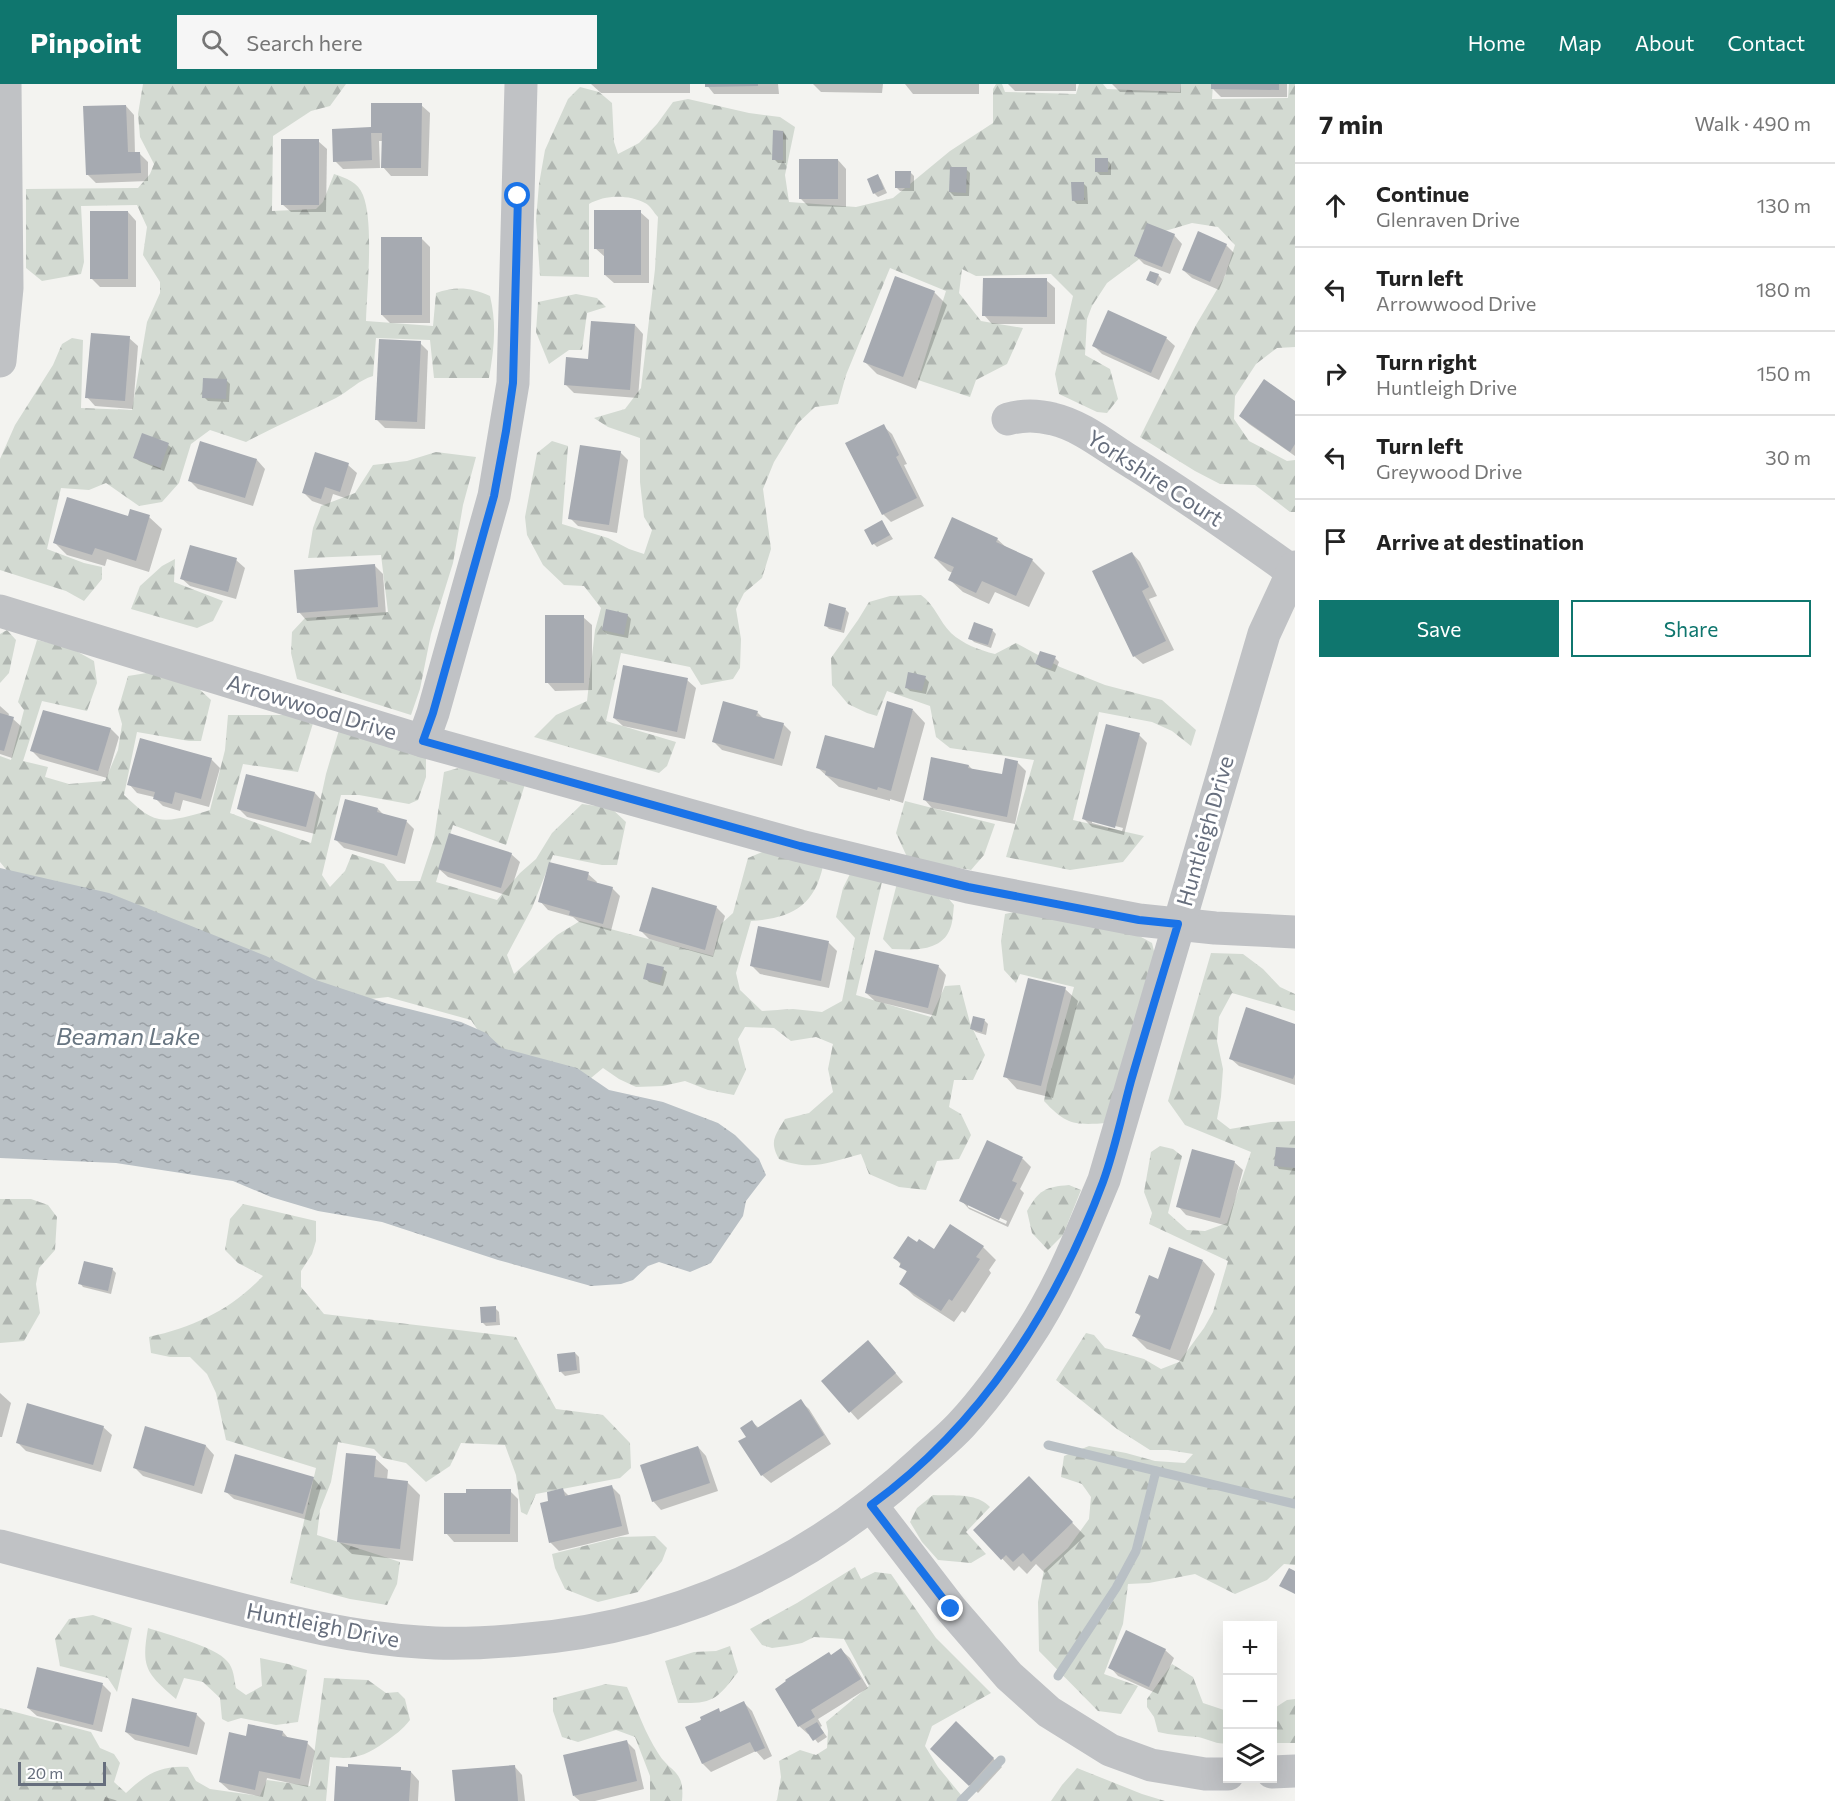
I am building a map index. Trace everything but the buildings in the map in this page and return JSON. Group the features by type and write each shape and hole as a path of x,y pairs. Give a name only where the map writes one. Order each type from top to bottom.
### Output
{"street":[{"path":"0,361 7,288 5,84"},
{"path":"423,741 494,496 506,431 513,383 521,84"},
{"name":"Yorkshire Court","path":"1008,419 1020,416 1052,418 1076,427 1185,495 1293,569"},
{"name":"Huntleigh Drive","path":"0,1546 205,1600 353,1635 420,1642 478,1644 595,1631 654,1617 701,1601 761,1574 804,1551 886,1494 959,1427 980,1401 1028,1337 1071,1260 1104,1180 1264,634 1293,569"},
{"name":"Arrowwood Drive","path":"0,611 423,741 800,846 968,887 1139,920 1295,932"},
{"path":"871,1505 951,1609 1009,1676 1049,1712 1110,1750 1151,1765 1205,1774 1223,1774"},
{"path":"1277,1772 1295,1771"}],"green space":[{"path":"143,84 346,84 330,106 311,111 273,136 272,211 316,209 323,202 334,174 351,181 363,195 368,222 366,321 433,326 436,293 456,288 476,291 490,296 494,327 492,357 489,378 434,378 430,340 376,338 373,376 336,398 246,442 210,430 191,444 179,483 162,502 139,506 106,483 89,490 61,488 47,549 102,567 102,579 84,601 66,591 0,570 0,459 15,425 53,365 62,344 72,338 83,340 81,408 132,410 147,322 160,293 160,282 143,255 147,227 137,205 81,206 84,262 81,274 42,281 26,268 26,189 138,188 150,174 154,164 140,137 138,114"},
{"path":"996,84 1002,84 1005,92 1076,94 1079,84 1103,84 1107,89 1180,92 1181,84 1213,84 1212,99 1288,98 1289,84 1295,84 1295,347 1277,348 1256,364 1235,396 1234,419 1249,441 1287,461 1295,460 1295,512 1290,512 1255,485 1220,484 1140,437 1196,325 1225,276 1235,245 1218,227 1192,223 1165,231 1138,260 1107,283 1092,306 1087,319 1085,355 1110,369 1118,399 1107,413 1097,412 1059,394 1055,374 1073,296 1051,274 976,276 962,269 959,293 981,321 1023,328 1007,364 976,380 970,397 918,380 946,291 890,268 846,375 838,404 815,407 798,423 774,462 763,489 771,549 762,578 744,593 736,609 741,639 740,668 733,679 701,685 690,667 621,653 606,721 676,742 667,766 659,773 534,737 556,715 587,701 595,630 601,608 584,586 564,585 543,565 527,535 525,517 537,453 552,441 568,446 562,524 608,538 644,554 652,530 644,517 640,482 640,438 608,427 594,418 625,409 641,388 655,269 658,217 647,204 631,198 609,197 589,204 589,277 540,276 536,220 539,184 545,150 568,99 580,87 599,92 612,103 614,142 618,154 639,143 673,102 688,99 749,113 780,117 795,127 785,175 789,202 856,207 893,198 950,151 993,123 993,89"},
{"path":"576,294 597,298 606,307 587,313 582,350 569,350 549,364 536,332 538,302"},
{"path":"436,452 476,457 463,505 453,563 431,634 420,689 411,715 297,679 291,653 292,632 305,618 388,612 381,555 308,558 313,528 321,506 355,493 373,465 407,461"},
{"path":"175,559 174,582 223,601 213,621 197,628 131,609 140,586 162,566"},
{"path":"921,595 930,603 951,633 966,643 995,654 1016,643 1060,667 1105,685 1162,700 1196,730 1191,746 1172,731 1152,722 1099,712 1073,820 1144,836 1123,862 1070,870 1006,857 1034,760 950,748 936,737 930,706 887,691 877,716 848,704 832,685 831,658 869,602 890,596"},
{"path":"7,630 16,640 9,673 0,683 0,634"},
{"path":"37,640 71,648 94,661 97,683 87,711 42,701 23,761 48,767 45,777 69,784 105,781 118,750 122,724 118,710 128,676 153,672 197,687 211,700 201,741 137,732 124,795 154,818 178,819 210,810 225,750 228,715 286,715 314,720 298,772 243,764 230,813 311,843 326,774 339,730 426,749 426,777 418,800 409,804 359,795 341,795 322,875 330,887 345,871 352,854 384,864 397,881 420,881 434,839 444,772 462,767 525,784 506,845 453,825 436,882 497,900 520,873 536,859 552,833 582,804 611,808 626,822 617,865 602,865 553,855 532,908 507,955 514,974 557,935 580,921 713,956 721,924 733,913 748,858 774,847 823,866 814,891 799,908 778,917 751,921 736,973 740,990 762,1011 793,1009 822,1012 842,1001 855,938 836,917 843,888 853,868 884,873 856,995 931,1017 945,986 960,985 970,1023 985,1055 973,1080 954,1080 949,1107 961,1114 971,1135 959,1159 937,1161 926,1190 899,1187 869,1174 861,1154 830,1163 811,1165 790,1163 779,1159 774,1148 774,1139 785,1119 809,1113 833,1092 828,1069 833,1044 816,1037 791,1041 774,1028 745,1027 738,1039 746,1070 734,1095 708,1090 685,1081 663,1086 636,1087 603,1068 585,1083 489,1047 471,1020 388,997 343,1002 19,885 0,862 0,756 11,760 24,710 18,702"},
{"path":"905,801 995,824 984,855 971,870 908,859 896,833"},
{"path":"897,883 942,891 954,905 950,929 940,942 926,948 909,950 892,949 883,939"},
{"path":"1023,910 1123,927 1152,943 1157,963 1108,1123 1073,1122 1059,1115 1044,1101 1074,987 1020,974 1016,983 1004,970 1001,941 1005,914"},
{"path":"1211,953 1243,954 1263,969 1280,987 1295,994 1295,1011 1232,993 1219,1017 1217,1041 1223,1069 1217,1119 1230,1129 1271,1122 1295,1121 1295,1565 1284,1564 1267,1580 1235,1594 1195,1574 1149,1583 1128,1584 1123,1624 1104,1674 1138,1686 1121,1714 1098,1711 1039,1651 1038,1602 1044,1570 1068,1548 1089,1519 1091,1497 1082,1484 1061,1477 1064,1456 1089,1446 1155,1461 1185,1463 1193,1454 1150,1450 1117,1429 1056,1380 1086,1333 1094,1335 1105,1348 1144,1359 1161,1369 1179,1362 1213,1312 1228,1261 1149,1224 1152,1213 1144,1192 1151,1152 1160,1146 1173,1149 1182,1156 1168,1213 1187,1230 1205,1231 1227,1223 1251,1152 1185,1125 1168,1101"},
{"path":"1069,1185 1081,1190 1063,1235 1048,1250 1032,1233 1027,1211 1039,1194 1054,1187"},
{"path":"0,1199 31,1199 48,1205 57,1217 55,1250 39,1268 36,1284 40,1313 24,1341 0,1343"},
{"path":"243,1204 316,1221 316,1241 312,1254 301,1271 301,1287 324,1314 516,1337 556,1409 603,1415 630,1443 631,1468 620,1478 536,1494 527,1515 521,1512 516,1475 505,1445 461,1443 450,1466 426,1482 406,1463 383,1458 374,1449 338,1442 331,1482 320,1510 317,1535 400,1562 397,1584 387,1605 350,1599 290,1583 316,1468 226,1440 216,1393 207,1374 190,1357 170,1357 151,1353 149,1337 211,1316 251,1288 263,1276 238,1263 225,1250 230,1219"},
{"path":"933,1495 971,1497 990,1507 966,1532 986,1554 971,1563 938,1560 922,1542 910,1522 917,1508"},
{"path":"655,1536 667,1548 662,1561 638,1592 598,1602 565,1589 555,1568 552,1554 620,1537"},
{"path":"855,1567 861,1579 875,1572 891,1574 936,1638 991,1693 932,1726 925,1746 938,1767 966,1801 776,1801 781,1777 779,1761 800,1750 816,1755 827,1748 826,1722 869,1686 844,1639 814,1637 802,1643 772,1648 762,1645 750,1629"},
{"path":"93,1615 132,1628 117,1692 108,1678 60,1666 55,1639 69,1619"},
{"path":"148,1628 190,1642 221,1656 231,1667 236,1688 246,1695 262,1686 260,1658 307,1670 298,1722 276,1725 241,1718 228,1722 222,1719 220,1698 203,1682 184,1678 176,1699 158,1683 148,1669 145,1652"},
{"path":"730,1646 738,1672 725,1688 707,1701 678,1703 665,1661 694,1652 716,1651"},
{"path":"1172,1664 1193,1677 1203,1703 1223,1710 1223,1743 1158,1732 1154,1717 1147,1707 1147,1699"},
{"path":"324,1678 368,1680 386,1693 398,1692 405,1699 410,1720 392,1737 365,1754 346,1758 330,1757 326,1801 0,1801 0,1708 91,1732 100,1748 114,1754 120,1763 114,1782 126,1793 154,1772 178,1767 188,1767 196,1781 210,1789 260,1796 267,1780 310,1786"},
{"path":"606,1684 627,1687 653,1745 679,1777 682,1801 650,1801 650,1776 635,1737 616,1730 578,1742 562,1737 553,1711 553,1698"},
{"path":"1295,1699 1295,1743 1277,1743 1277,1706 1287,1700"},
{"path":"1077,1768 1142,1794 1165,1801 1051,1801"}],"water":[{"name":"Beaman Lake","path":"0,868 109,893 266,956 316,980 385,1003 461,1022 486,1033 502,1048 577,1068 609,1090 663,1102 718,1123 735,1135 759,1159 766,1175 746,1201 743,1216 711,1263 690,1272 659,1262 648,1266 633,1280 621,1284 591,1286 498,1260 382,1222 318,1211 271,1197 233,1181 116,1163 0,1158"}],"waterway":[{"path":"1048,1445 1295,1504"},
{"path":"1058,1676 1116,1588 1136,1551 1156,1471"},
{"path":"961,1801 1001,1760"}],"route":[{"path":"518,196 513,383 506,431 494,496 433,713 423,741 800,846 968,887 1139,920 1178,924 1104,1180 1071,1260 1028,1337 959,1427 871,1505 951,1609"}]}
